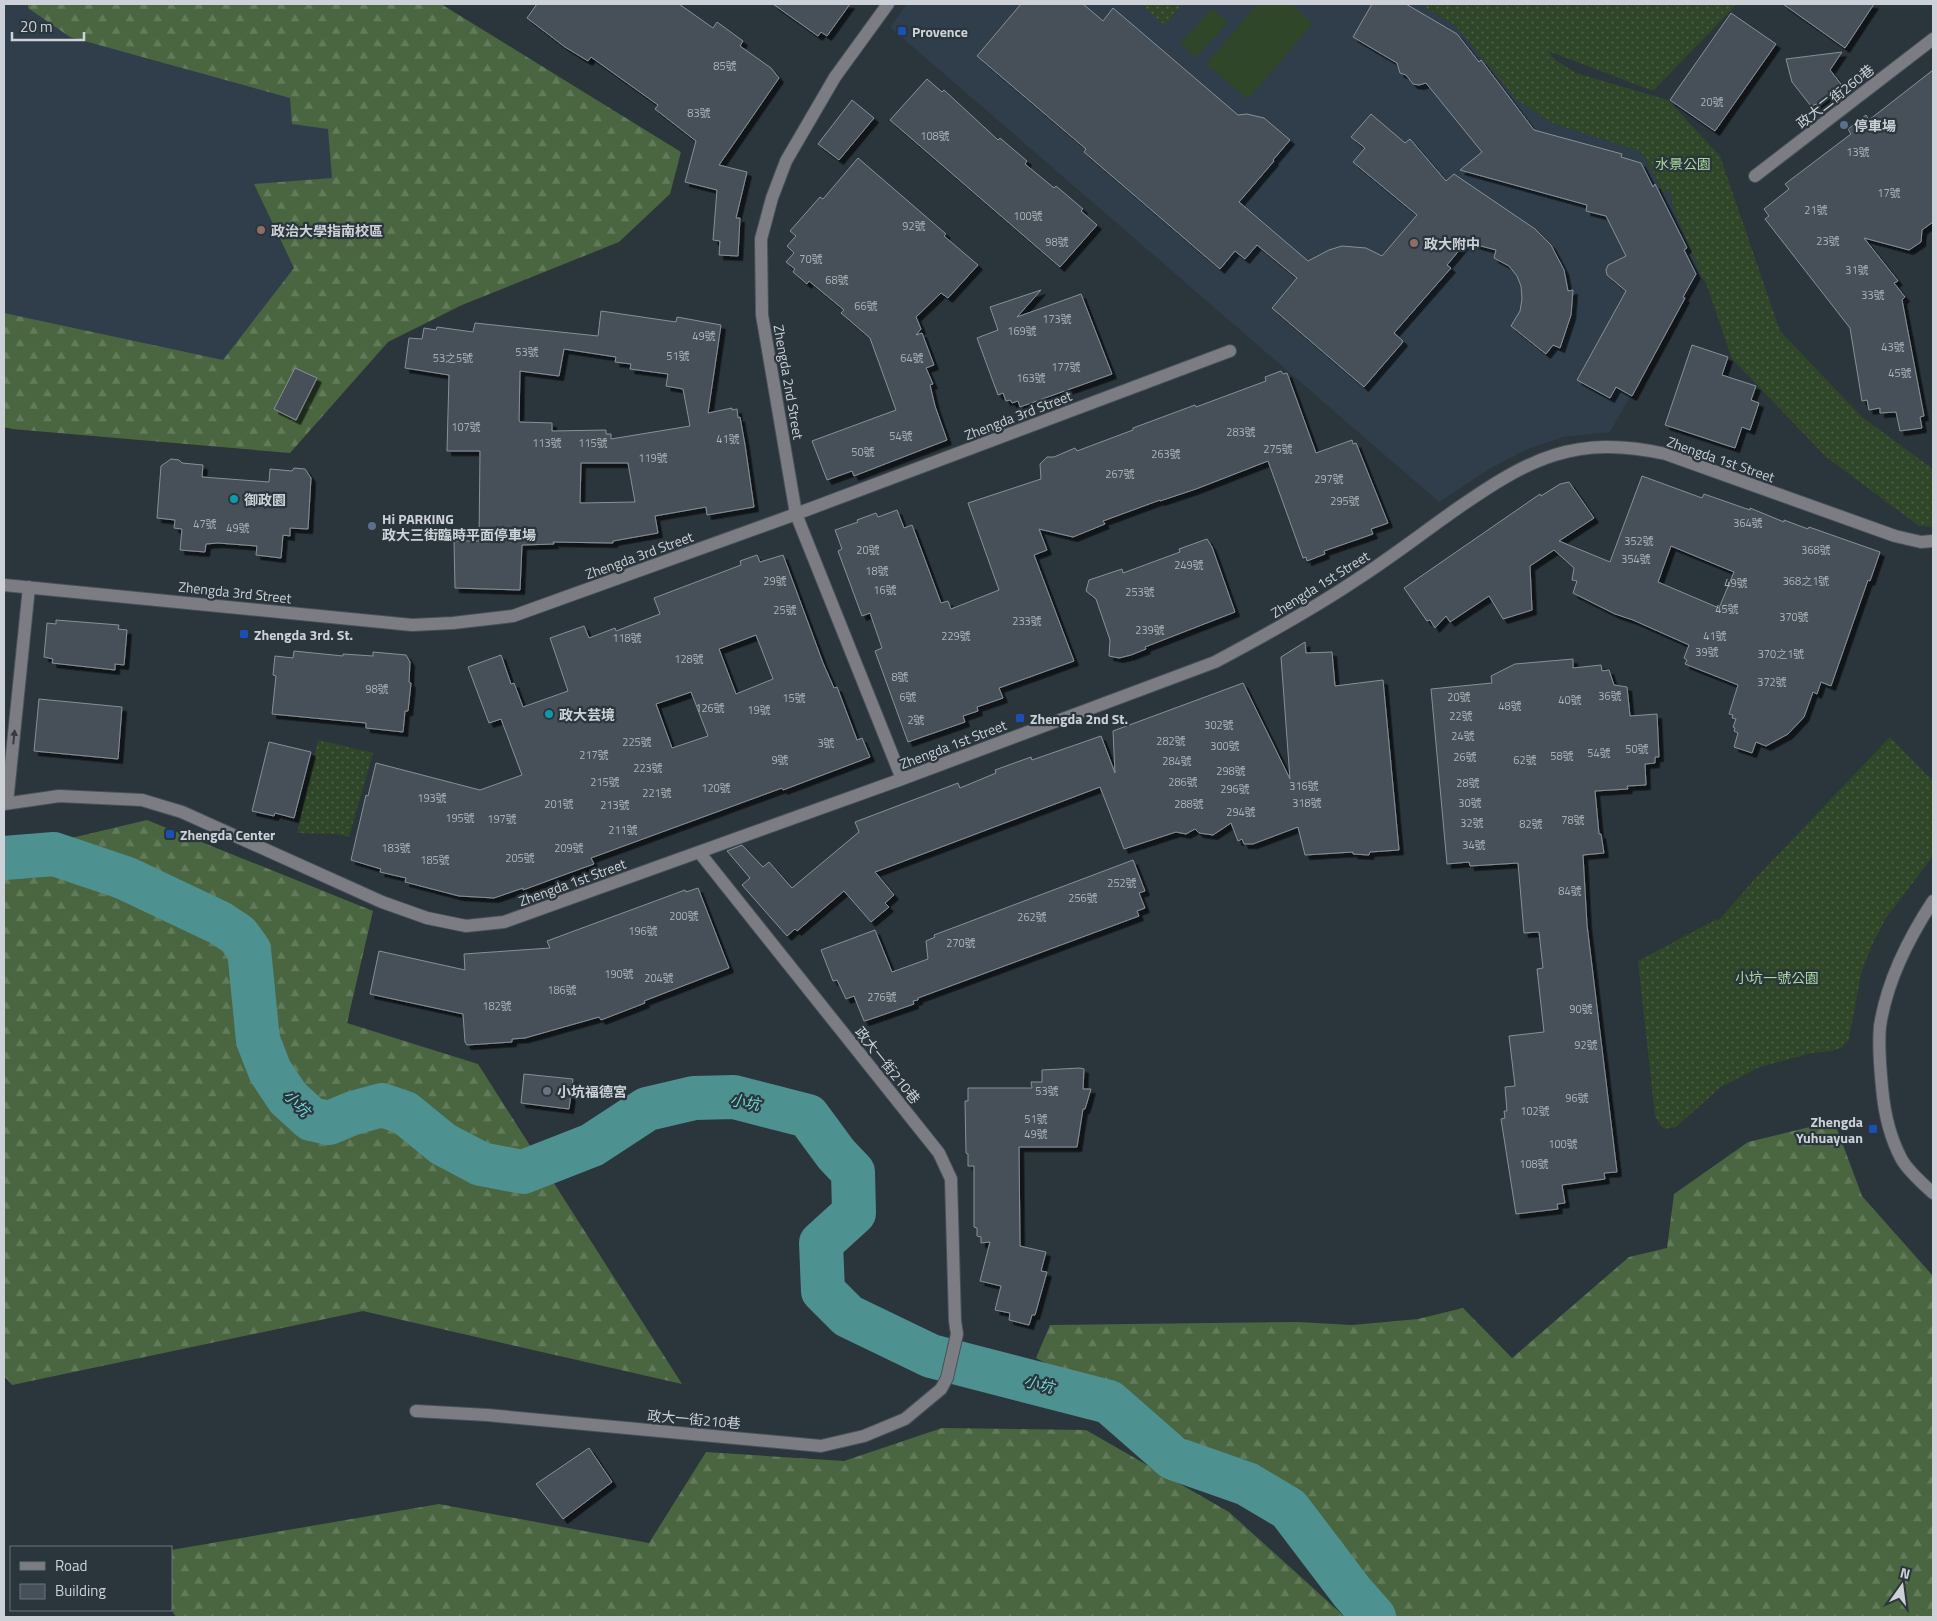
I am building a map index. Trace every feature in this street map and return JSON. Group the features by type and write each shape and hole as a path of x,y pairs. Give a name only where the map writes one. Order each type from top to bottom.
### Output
{"street":[{"name":"Zhengda 2nd Street","path":"888,4 836,78 786,161 772,198 761,239 762,316 796,514 902,779"},
{"name":"政大二街260巷","path":"1755,176 1933,39"},
{"name":"Zhengda 3rd Street","path":"4,585 412,625 453,623 513,616 796,514 1230,352"},
{"name":"Zhengda 1st Street","path":"6,803 59,796 142,800 182,812 396,908 428,918 466,926 504,922 902,779 1215,662 1264,637 1359,578 1489,486 1516,470 1565,452 1612,446 1666,454 1895,536 1920,542 1933,541"},
{"path":"6,803 29,587"},
{"name":"政大一街210巷","path":"416,1411 496,1416 821,1446 864,1436 905,1419 941,1389 947,1378 957,1334 951,1179 939,1153 699,852"},
{"path":"1933,901 1918,923 1899,960 1888,992 1880,1027 1883,1102 1891,1133 1902,1161 1933,1193"}],"shaded area":[{"name":"政治大學指南校區","path":"4,4 432,4 623,184 229,385 4,371"},
{"name":"政大附中","path":"907,4 1420,4 1456,26 1518,100 1554,124 1636,150 1644,156 1663,192 1669,190 1674,209 1702,277 1689,294 1610,432 1563,437 1525,450 1491,468 1439,502 890,27"}],"green space":[{"path":"28,4 441,4 681,152 670,194 619,242 462,305 388,342 290,453 12,429 4,427 4,313 223,360 294,268 254,184 332,178 328,129 292,124 290,98 70,37 28,8"},
{"path":"1140,4 1182,4 1165,25"},
{"path":"1257,4 1291,4 1313,23 1248,99 1206,64"},
{"name":"水景公園","path":"1420,4 1737,4 1653,91 1548,51 1554,59 1576,73 1668,100 1720,156 1780,331 1862,417 1933,469 1933,527 1919,526 1826,457 1732,359 1706,283 1674,209 1669,190 1663,192 1644,156 1636,150 1554,124 1517,100 1456,26"},
{"path":"1212,8 1228,22 1196,57 1180,43"},
{"name":"小坑一號公園","path":"1890,737 1933,781 1933,856 1886,918 1872,945 1861,974 1849,1039 1843,1047 1832,1051 1812,1053 1760,1067 1721,1087 1676,1127 1666,1129 1661,1127 1655,1116 1638,961 1717,919 1719,920 1752,882"},
{"path":"318,740 373,753 349,837 335,834 297,833"},
{"path":"147,820 373,911 347,1023 478,1064 682,1384 363,1311 12,1385 4,1376 4,854"},
{"path":"1834,1121 1862,1196 1933,1276 1933,1617 1394,1617 1282,1491 1036,1358 1050,1325 1298,1322 1352,1325 1418,1319 1463,1308 1512,1358 1629,1257 1667,1248 1674,1194 1748,1142"},
{"path":"942,1428 1086,1430 1229,1512 1345,1617 176,1617 172,1611 172,1550 439,1504 649,1543 706,1452 844,1461"}],"building":[{"path":"537,4 679,4 713,28 717,22 743,41 740,46 771,68 779,78 719,165 747,172 736,218 740,218 738,256 719,255 720,241 713,240 717,190 685,182 696,141 655,109 658,105 591,57 588,61 565,47 527,18"},
{"path":"773,4 850,4 827,36 821,32 818,36"},
{"path":"1021,4 1083,4 1103,21 1113,8 1238,115 1247,114 1264,118 1290,140 1239,202 1308,261 1329,250 1342,246 1366,248 1382,256 1417,215 1353,162 1365,148 1351,137 1371,114 1405,143 1410,139 1446,181 1454,174 1535,229 1551,245 1564,270 1568,291 1573,290 1571,315 1560,348 1553,345 1546,354 1511,326 1520,311 1522,299 1521,286 1517,276 1509,266 1494,258 1496,250 1466,242 1447,265 1451,268 1394,333 1403,341 1402,343 1364,387 1272,308 1297,278 1257,245 1245,259 1235,251 1220,269 1084,152 1086,149 977,56"},
{"path":"1372,4 1406,4 1457,34 1479,62 1481,60 1534,130 1622,154 1621,157 1641,163 1653,187 1655,184 1687,248 1684,250 1696,274 1632,396 1616,387 1610,398 1577,380 1626,291 1607,275 1608,265 1626,256 1606,216 1586,211 1587,205 1460,170 1482,152 1426,83 1413,84 1406,75 1400,73 1397,63 1353,37"},
{"path":"1783,4 1874,4 1845,48"},
{"path":"1731,13 1776,44 1715,131 1670,100"},
{"path":"1842,52 1830,70 1841,84 1826,101 1811,106 1792,82 1786,59"},
{"path":"1933,70 1933,222 1922,230 1921,242 1909,250 1864,238 1898,281 1894,283 1905,297 1902,300 1924,416 1920,417 1922,428 1900,431 1896,412 1880,413 1880,408 1869,410 1867,400 1862,401 1850,328 1765,219 1769,216 1764,209 1789,189 1785,184 1851,134 1848,129 1866,115 1869,120"},
{"path":"927,79 942,92 944,90 998,140 1000,138 1027,161 1025,164 1054,188 1056,186 1083,209 1081,211 1097,225 1060,267 890,120"},
{"path":"852,100 874,118 839,160 818,144"},
{"path":"858,158 946,234 944,236 978,265 948,298 941,293 916,317 921,329 916,335 922,333 934,365 926,368 933,384 930,385 935,406 947,440 854,476 852,471 827,480 812,441 896,410 870,338 841,313 844,310 809,281 807,284 793,272 795,269 786,262 794,253 787,246 796,236 790,231 820,197 823,199"},
{"path":"1041,290 1017,317 1081,294 1112,374 1020,407 1018,401 1012,403 1010,400 1006,401 1003,393 998,395 977,338 998,330 990,307"},
{"path":"601,311 676,322 677,317 721,325 708,413 732,408 732,410 737,409 745,445 754,507 707,515 706,507 655,516 658,533 613,541 613,543 553,542 554,544 522,545 520,590 455,588 454,541 479,541 480,451 447,451 449,375 405,368 409,338 422,339 424,328 436,330 437,327 473,332 475,323 598,336","holes":["564,349 616,357 615,362 631,364 630,369 668,374 666,386 683,389 690,426 611,439 611,434 606,434 606,430 552,431 552,423 520,422 520,371 559,376","581,463 628,463 635,502 580,503"]},
{"path":"1692,345 1728,357 1722,375 1756,386 1751,400 1759,403 1750,430 1742,427 1735,448 1665,425"},
{"path":"295,368 317,378 296,420 274,409"},
{"path":"1281,371 1283,374 1287,373 1316,453 1352,440 1353,444 1356,443 1388,523 1371,529 1373,534 1324,551 1325,554 1307,561 1306,557 1303,558 1268,461 1196,489 1103,521 1105,524 1073,537 1039,529 1047,550 1034,555 1074,661 999,688 1003,698 977,707 978,711 963,716 965,722 908,742 875,651 882,648 870,613 862,616 838,551 842,549 835,530 876,513 878,517 897,510 904,528 912,525 941,603 948,601 951,609 999,590 968,503 1041,479 1040,464 1047,457 1054,457 1075,448 1077,451 1195,405 1196,407 1266,381 1265,377"},
{"name":"御政園","path":"171,459 179,460 182,463 203,465 202,477 269,482 270,469 292,471 294,468 305,469 311,478 308,529 290,528 290,536 283,535 281,558 256,555 257,546 218,543 206,544 205,552 180,550 182,529 174,528 175,520 157,518 161,466"},
{"path":"1642,476 1702,498 1704,494 1750,510 1750,508 1784,522 1784,520 1808,529 1809,527 1880,552 1870,581 1868,580 1831,686 1821,682 1817,694 1813,692 1804,717 1788,734 1766,746 1756,742 1752,753 1734,747 1738,733 1734,731 1735,728 1733,727 1736,719 1732,718 1733,715 1729,714 1738,685 1685,664 1687,660 1684,658 1689,645 1615,614 1573,593 1577,581 1572,580 1574,568 1554,550 1530,566 1532,610 1503,619 1489,596 1450,622 1446,616 1435,628 1430,620 1427,621 1404,588 1540,494 1541,496 1560,484 1569,482 1594,518 1559,541 1610,562","holes":["1671,546 1734,572 1719,608 1658,582"]},
{"path":"1207,539 1212,547 1235,612 1145,647 1146,649 1131,655 1119,658 1109,656 1110,640 1096,599 1086,591 1089,580 1122,569 1123,573 1180,552 1179,549"},
{"path":"757,555 760,562 783,555 823,663 834,688 837,687 857,740 862,738 870,757 591,858 594,864 523,890 523,888 494,898 459,896 405,882 406,878 380,872 381,869 351,860 366,795 368,796 376,763 480,790 522,775 501,719 489,723 468,667 501,655 511,684 514,683 523,707 568,691 550,638 584,626 589,638 615,628 616,631 660,614 654,598 741,565 740,561","holes":["756,635 773,679 736,694 719,649","691,692 708,736 672,748 656,704"]},
{"path":"56,620 119,625 118,629 127,630 124,665 115,664 115,670 52,663 53,659 44,657 47,623 56,624"},
{"path":"1305,642 1306,653 1332,652 1335,686 1383,680 1399,850 1370,852 1369,855 1353,854 1353,852 1305,855 1298,827 1253,844 1244,844 1242,839 1238,841 1231,823 1213,835 1199,833 1195,829 1186,834 1176,832 1124,849 1100,787 875,872 894,895 885,903 889,907 871,922 844,891 797,931 795,929 787,936 742,885 750,878 727,851 742,845 763,867 769,862 792,888 859,832 855,822 958,783 960,788 996,773 995,770 1031,757 1032,760 1101,736 1115,773 1113,731 1243,683 1290,779 1281,657"},
{"path":"294,651 343,656 343,654 373,656 373,652 406,655 410,662 409,682 411,683 408,711 405,711 403,732 366,728 366,723 272,714 276,676 273,675 275,656 293,658"},
{"path":"1573,659 1573,668 1601,665 1602,671 1609,670 1614,685 1627,687 1630,716 1657,714 1659,757 1655,757 1655,763 1645,764 1646,785 1627,786 1628,789 1595,791 1599,834 1601,834 1604,853 1583,855 1587,925 1617,1172 1604,1173 1605,1179 1562,1185 1565,1203 1557,1204 1558,1209 1516,1214 1501,1119 1505,1118 1504,1111 1507,1111 1505,1087 1515,1086 1509,1036 1544,1032 1537,969 1543,968 1539,932 1524,933 1518,863 1470,866 1469,862 1447,864 1431,689 1492,683 1491,676 1515,664"},
{"path":"39,699 122,707 118,759 34,751"},
{"path":"269,742 311,752 294,818 275,813 274,816 252,811"},
{"path":"1133,860 1145,891 1139,893 1145,908 1137,911 1139,916 918,998 918,1000 913,1001 914,1004 868,1020 864,1021 854,996 846,999 837,980 833,981 821,950 875,930 892,972 928,959 926,941 935,937 934,935"},
{"path":"698,888 729,968 601,1020 599,1017 525,1038 512,1039 512,1042 467,1045 465,1042 463,1014 370,994 379,951 465,970 464,954 550,948 547,941 685,890 686,892"},
{"path":"1084,1069 1083,1089 1091,1089 1085,1109 1083,1109 1077,1147 1019,1147 1020,1246 1046,1252 1041,1271 1047,1272 1035,1315 1032,1315 1029,1325 1009,1320 1010,1313 995,1310 1001,1286 980,1281 990,1242 981,1243 981,1237 977,1236 977,1228 974,1227 974,1166 968,1166 968,1154 966,1153 965,1101 968,1101 968,1088 1032,1088 1031,1082 1042,1082 1042,1070"},
{"name":"小坑福德宮","path":"524,1074 573,1079 569,1109 521,1103"},
{"path":"589,1448 612,1482 563,1519 536,1484"}],"waterway":[{"name":"小坑","path":"4,858 54,854 125,878 220,923 238,935 249,950 258,1040 270,1071 288,1098 311,1119 329,1123 353,1113 382,1105 405,1113 443,1144 481,1164 523,1172 592,1145 647,1109 694,1098 734,1097 808,1116 836,1154 853,1172 854,1213 821,1243 823,1291 848,1316 931,1356 1109,1402 1173,1458 1247,1484 1289,1509 1352,1592 1374,1617"}],"place":[{"name":"Provence","path":"902,31"},
{"name":"停車場","path":"1844,125"},
{"name":"政治大學指南校區","path":"261,230"},
{"name":"政大附中","path":"1414,243"},
{"name":"御政園","path":"234,499"},
{"name":"Hi PARKING 政大三街臨時平面停車場","path":"372,526"},
{"name":"Zhengda 3rd. St.","path":"244,634"},
{"name":"政大芸境","path":"549,714"},
{"name":"Zhengda 2nd St.","path":"1020,718"},
{"name":"Zhengda Center","path":"170,834"},
{"name":"小坑福德宮","path":"547,1091"},
{"name":"Zhengda Yuhuayuan","path":"1873,1129"}]}
